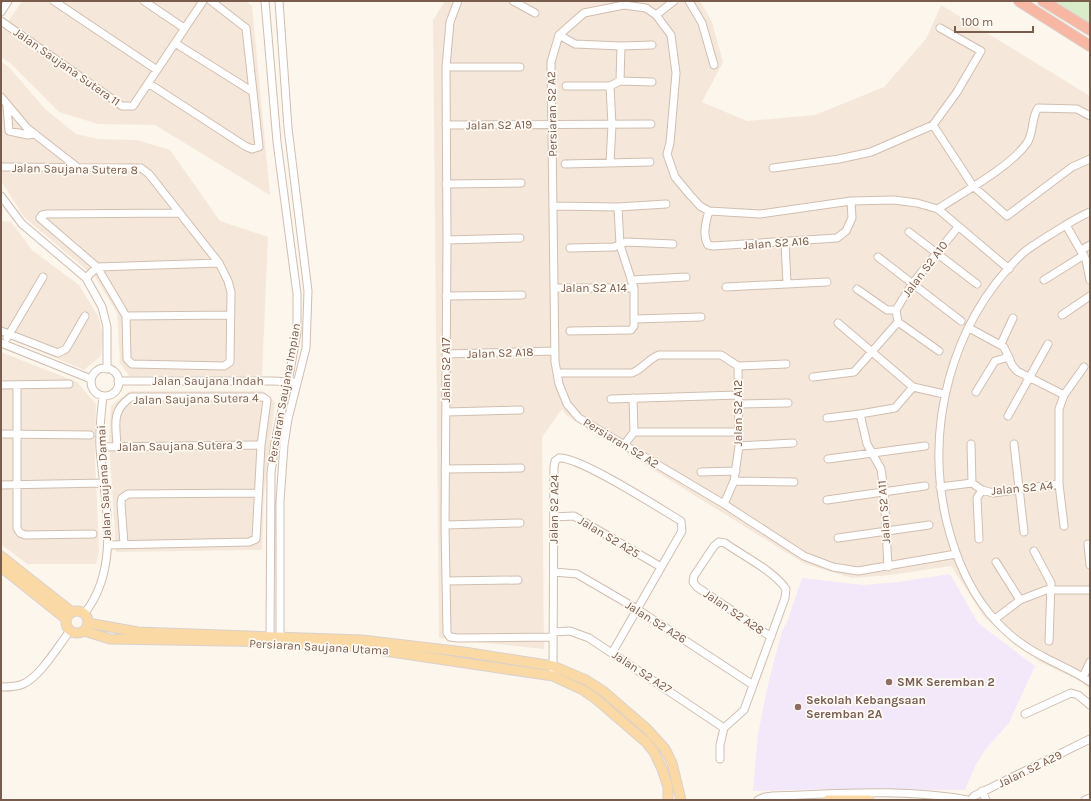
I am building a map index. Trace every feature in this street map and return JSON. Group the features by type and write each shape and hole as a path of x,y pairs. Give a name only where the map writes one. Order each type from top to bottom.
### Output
{"highway":[{"path":"1019,1 1090,46"},
{"path":"1043,1 1090,30"}],"main road":[{"path":"1,556 69,616"},
{"path":"1,567 69,616"},
{"path":"78,611 84,614 86,627 76,634 70,631 66,626 69,616 78,611"},
{"name":"Persiaran Saujana Utama","path":"86,627 99,637 110,639 280,639 383,642 553,666 586,680 603,691 647,729 665,749 672,763 681,800"},
{"name":"Persiaran Saujana Utama","path":"280,639 373,648 553,676 583,690 596,699 646,742 654,752 662,769 668,788 668,800"},
{"path":"833,798 869,800"}],"street":[{"path":"1,12 8,1"},
{"path":"54,1 157,70"},
{"path":"144,1 184,28"},
{"name":"Jalan Saujana Sutera 11","path":"4,23 122,106 133,106 203,1"},
{"path":"148,83 245,146 252,149 258,147 246,28 211,1"},
{"name":"Persiaran Saujana Impian","path":"265,1 277,142 297,294 297,332 275,442 271,473 270,639"},
{"name":"Persiaran Saujana Impian","path":"279,1 288,128 308,291 306,348 284,444 280,501 280,639"},
{"name":"Jalan S2 A17","path":"458,1 450,22 446,47 447,240 445,525 447,632 450,637 553,635"},
{"path":"514,1 535,13"},
{"path":"656,15 674,1"},
{"path":"689,1 702,23 714,65"},
{"path":"652,44 621,46 575,44 559,35 584,13 612,4 646,8 656,15 671,35 676,73 670,143 667,154 675,177 700,206 710,211 760,214 851,202 894,200 917,203 938,209 1009,269"},
{"path":"773,168 839,159 871,152 933,125 957,92 981,51 940,28"},
{"name":"Persiaran S2 A2","path":"559,35 551,62 554,206 554,351 559,384 567,404 579,418 724,504 804,556 811,559 833,567 858,571 956,554"},
{"path":"175,43 253,92"},
{"path":"620,81 621,46"},
{"path":"446,67 520,67"},
{"path":"566,86 610,86 620,81 652,82"},
{"path":"610,86 612,125 610,163"},
{"path":"1,97 27,128 77,167"},
{"path":"7,106 9,130 28,135 35,134"},
{"path":"938,209 1012,160 1028,141 1035,112 1038,108 1077,109 1090,116"},
{"name":"Jalan S2 A19","path":"446,125 651,124"},
{"path":"933,125 973,186 1007,216 1072,167 1090,159"},
{"path":"565,164 650,162"},
{"name":"Jalan Saujana Sutera 8","path":"1,168 141,168 149,174 219,263 228,281 231,292 230,362 224,366 132,364 126,358 126,316"},
{"path":"446,184 521,183"},
{"path":"1,196 22,224 86,278 102,307 107,327 107,369"},
{"name":"Jalan S2 A16","path":"710,211 706,221 705,240 708,245 785,243 837,238 846,231 852,218 851,202"},
{"path":"554,206 618,207 666,204"},
{"name":"Jalan S2 A14","path":"618,207 620,245 634,288 635,319"},
{"path":"1090,212 1033,246 1009,269 988,295 969,328 951,370 944,394 939,430 940,487 956,554 973,591 995,619 1011,636 1041,656 1090,682"},
{"path":"179,213 47,214 42,215 41,220 97,267 126,316 231,315"},
{"path":"1066,225 1082,252 1090,280"},
{"name":"Jalan S2 A10","path":"898,322 896,310 912,284 958,227"},
{"path":"909,232 977,284"},
{"path":"447,240 520,238"},
{"path":"570,248 614,247 626,242 673,244"},
{"path":"785,243 787,283"},
{"path":"1044,280 1090,245"},
{"path":"878,257 961,321"},
{"path":"86,278 97,267 219,263"},
{"path":"43,276 2,344 91,379"},
{"path":"631,280 686,277"},
{"path":"726,287 827,282"},
{"name":"Jalan S2 A14","path":"554,288 634,288"},
{"path":"857,288 887,310 896,310"},
{"path":"446,296 522,295"},
{"path":"1062,315 1090,296"},
{"path":"1,331 8,335 58,353 66,349 85,316"},
{"path":"570,331 631,330 634,326 635,319 701,317"},
{"path":"1001,344 1013,318"},
{"path":"813,377 852,373 898,322 939,351"},
{"path":"838,323 913,387 944,394"},
{"path":"969,328 1001,344 1006,350 1014,369 1064,395"},
{"path":"1008,416 1048,344"},
{"name":"Jalan S2 A18","path":"446,354 554,351"},
{"name":"Jalan S2 A12","path":"557,373 632,373 639,370 655,356 659,355 721,355 738,366 739,446 734,481 724,504"},
{"path":"976,392 995,361 1009,357"},
{"path":"738,366 786,364"},
{"path":"1064,526 1059,484 1060,409 1064,395 1084,367"},
{"path":"107,369 116,374 118,381 114,392 103,396 93,390 91,379 95,372 107,369"},
{"name":"Jalan Saujana Indah","path":"118,381 297,383"},
{"path":"1,385 69,384"},
{"path":"17,385 17,528 20,533 25,535 93,534"},
{"path":"827,418 895,408 913,387"},
{"path":"611,399 738,394"},
{"name":"Jalan Saujana Damai","path":"84,614 91,606 101,581 108,545 108,519 100,447 103,396"},
{"name":"Jalan Saujana Sutera 4","path":"118,446 116,414 122,404 132,397 263,397 267,400 261,445"},
{"path":"624,445 634,432 633,398"},
{"path":"739,404 788,403"},
{"path":"446,412 520,410"},
{"name":"Jalan S2 A11","path":"860,414 867,444 881,469 884,491 888,566"},
{"path":"634,432 739,432"},
{"path":"1,434 90,435"},
{"path":"739,446 793,443"},
{"path":"940,487 972,483 971,444"},
{"path":"1014,444 1024,532"},
{"path":"108,545 249,542 256,539 258,536 257,492 261,445"},
{"name":"Jalan Saujana Sutera 3","path":"100,447 261,445"},
{"path":"828,459 925,446"},
{"name":"Jalan S2 A24","path":"553,676 555,461 559,458 570,458 681,521 682,531 661,567"},
{"path":"445,469 521,468"},
{"path":"701,472 736,471"},
{"path":"734,481 794,482"},
{"path":"1,485 104,483"},
{"name":"Jalan S2 A4","path":"972,483 982,490 993,493 1059,484"},
{"path":"827,500 926,486"},
{"path":"979,539 977,498 982,490"},
{"path":"124,544 122,498 128,494 257,492"},
{"name":"Jalan S2 A25","path":"554,516 574,516 661,567"},
{"path":"445,525 520,523"},
{"path":"838,538 929,525"},
{"name":"Jalan S2 A28","path":"719,542 725,543 767,572 783,584 786,589 785,598 771,637 696,587 694,576 714,546 719,542"},
{"path":"1088,544 1090,565"},
{"path":"1034,551 1050,579 1049,641"},
{"path":"996,562 1020,600"},
{"path":"612,653 661,567"},
{"name":"Jalan S2 A26","path":"554,572 577,574 637,609 753,685"},
{"path":"446,581 518,580"},
{"path":"995,619 1020,600 1040,591 1051,589 1090,590"},
{"path":"1,686 17,686 27,682 38,672 70,631"},
{"name":"Jalan S2 A27","path":"553,635 570,631 578,633 612,653 724,728"},
{"path":"720,759 720,745 724,728 744,710 771,637"},
{"path":"1083,677 1090,662"},
{"path":"1025,714 1071,693 1078,695 1090,705"},
{"name":"Jalan S2 A29","path":"971,800 974,796 1090,739"},
{"path":"982,792 986,800"},
{"path":"758,800 773,796 833,798 903,794 942,796 967,800"},
{"path":"1086,800 1090,798"}],"shaded area":[{"path":"22,1 245,1 252,6 270,195 155,125 98,124 59,112 10,63 1,57 1,32"},
{"path":"445,1 700,1 712,22 723,62 702,102 747,121 815,115 884,87 926,39 941,5 1090,96 1090,689 1080,681 1038,661 985,618 951,566 890,575 852,578 805,564 567,416 562,409 542,437 544,649 439,638 433,20"},
{"path":"1,62 8,66 45,109 76,134 98,139 137,140 170,150 220,221 268,237 262,376 129,376 120,363 117,313 95,277 24,217 1,181"},
{"path":"1,221 11,222 32,250 79,285 98,316 103,334 101,356 84,370 1,335"},
{"path":"1,352 77,382 96,404 95,456 99,552 96,564 27,564 1,544"},
{"path":"130,391 263,391 275,402 264,494 262,550 116,552 109,440 111,406"},
{"path":"950,574 978,623 1035,666 1009,723 985,750 976,764 965,790 831,789 753,791 758,734 769,680 782,631 787,622 802,578 864,585 898,582"}],"green space":[{"path":"1054,1 1090,1 1090,24"}],"place":[{"name":"SMK Seremban 2","path":"889,682"},
{"name":"Sekolah Kebangsaan Seremban 2A","path":"798,707"}]}
